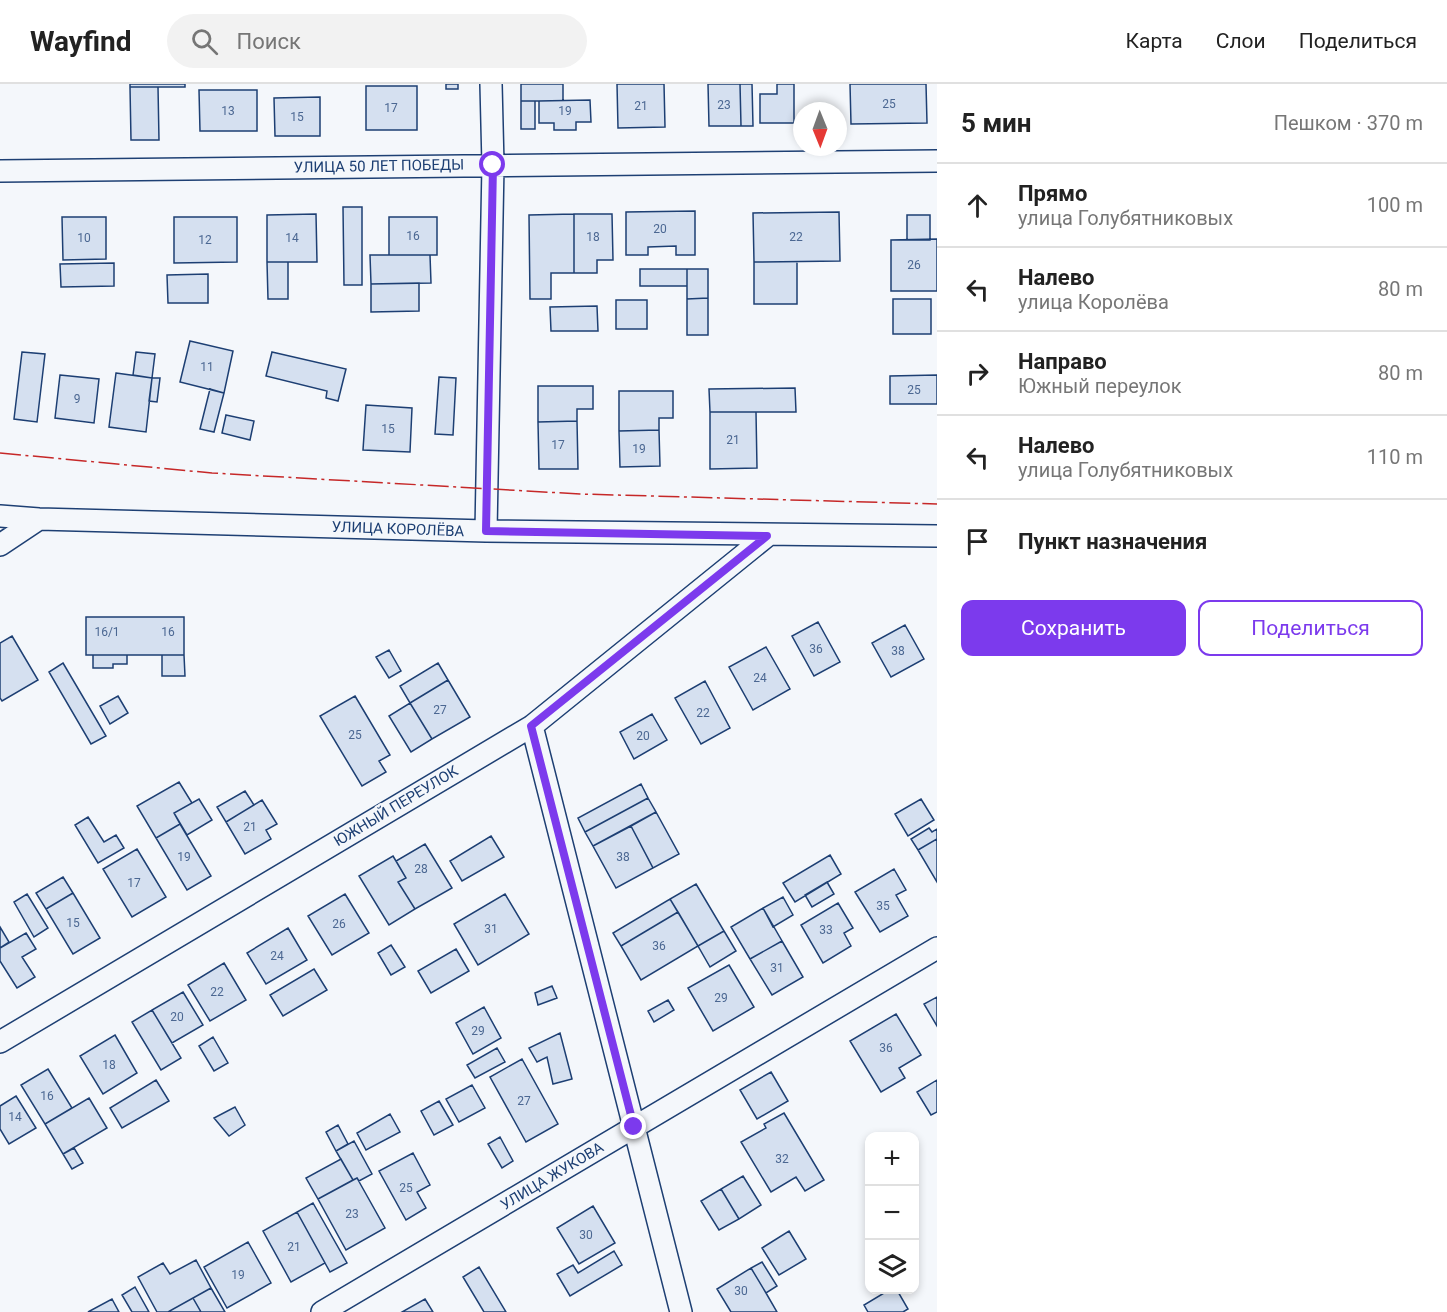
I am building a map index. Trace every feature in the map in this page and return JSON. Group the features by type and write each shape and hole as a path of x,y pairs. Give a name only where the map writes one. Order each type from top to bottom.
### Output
{"street":[{"path":"486,531 493,165 491,84"},
{"name":"УЛИЦА 50 ЛЕТ ПОБЕДЫ","path":"0,171 937,161"},
{"name":"УЛИЦА КОРОЛЁВА","path":"0,516 486,531 767,536 937,536"},
{"path":"0,545 39,519"},
{"name":"ЮЖНЫЙ ПЕРЕУЛОК","path":"0,1042 531,726 767,536"},
{"path":"531,726 681,1312"},
{"name":"УЛИЦА ЖУКОВА","path":"322,1312 937,948"}],"building":[{"path":"130,84 185,84 185,87 130,87"},
{"path":"446,84 458,84 458,89 446,89"},
{"path":"521,84 563,84 563,101 521,101"},
{"path":"617,84 664,84 665,127 618,128"},
{"path":"708,84 740,84 741,126 709,126"},
{"path":"740,84 752,84 753,126 741,126"},
{"path":"777,84 794,84 793,123 760,123 760,94 777,94"},
{"path":"850,84 926,84 927,123 851,124"},
{"path":"366,86 417,86 417,130 366,130"},
{"path":"130,87 158,87 159,140 131,140"},
{"path":"199,90 257,90 257,131 200,131"},
{"path":"320,97 320,136 275,136 274,98"},
{"path":"590,100 591,122 576,122 576,130 554,130 554,123 539,123 539,101"},
{"path":"521,101 535,101 535,129 521,129"},
{"path":"343,207 362,207 362,285 344,285"},
{"path":"695,211 695,255 676,255 676,246 648,247 648,255 626,255 626,212"},
{"path":"839,212 840,261 754,262 753,213"},
{"path":"316,214 317,262 267,262 267,215"},
{"path":"574,214 612,214 613,260 597,260 597,273 574,273"},
{"path":"574,214 574,273 551,273 551,299 530,299 529,215"},
{"path":"907,215 930,215 930,240 907,240"},
{"path":"62,217 106,217 106,259 63,260"},
{"path":"174,217 237,217 237,262 174,263"},
{"path":"389,217 437,217 437,255 389,255"},
{"path":"937,239 937,291 891,291 891,240"},
{"path":"370,255 430,255 431,283 371,284"},
{"path":"267,262 288,262 288,299 268,299"},
{"path":"754,262 797,262 797,304 754,304"},
{"path":"114,263 114,286 61,287 60,264"},
{"path":"640,269 687,269 687,286 640,286"},
{"path":"687,269 708,269 708,298 687,299"},
{"path":"208,274 208,303 168,303 167,275"},
{"path":"419,283 419,311 371,312 371,284"},
{"path":"708,298 708,335 687,335 687,299"},
{"path":"893,299 931,299 931,334 893,334"},
{"path":"616,300 647,300 647,329 616,329"},
{"path":"597,306 598,331 551,331 550,307"},
{"path":"190,341 233,351 224,393 180,382"},
{"path":"22,352 45,354 37,422 14,419"},
{"path":"136,352 155,354 152,378 133,375"},
{"path":"272,352 346,369 338,401 326,398 327,391 266,376"},
{"path":"116,373 152,378 146,432 109,427"},
{"path":"60,375 99,379 94,423 55,418"},
{"path":"937,375 937,404 890,404 890,376"},
{"path":"439,377 456,378 453,435 435,434"},
{"path":"152,378 160,378 157,402 149,401"},
{"path":"538,386 593,386 593,409 577,409 577,421 538,422"},
{"path":"795,388 796,412 710,412 709,389"},
{"path":"210,389 224,393 214,432 200,429"},
{"path":"619,391 673,391 673,418 659,418 659,430 619,431"},
{"path":"366,405 412,408 410,452 363,450"},
{"path":"710,412 756,412 757,468 710,469"},
{"path":"226,415 254,421 250,440 222,433"},
{"path":"577,421 578,469 539,469 538,422"},
{"path":"659,430 660,466 620,467 619,431"},
{"path":"86,617 184,617 184,655 86,655"},
{"path":"818,622 840,662 814,676 792,636"},
{"path":"905,625 924,659 891,677 872,643"},
{"path":"12,636 38,680 2,701 0,698 0,643"},
{"path":"766,647 790,689 753,710 729,667"},
{"path":"389,650 401,671 389,678 376,657"},
{"path":"93,655 127,655 127,664 113,664 113,668 93,668"},
{"path":"162,655 184,655 185,676 162,676"},
{"path":"63,663 106,736 91,744 49,672"},
{"path":"438,663 448,680 410,703 400,686"},
{"path":"448,680 470,717 432,739 410,703"},
{"path":"705,681 730,728 701,744 675,698"},
{"path":"118,696 128,713 110,724 100,706"},
{"path":"355,696 390,755 379,761 386,772 362,786 320,716"},
{"path":"410,703 432,739 411,752 389,716"},
{"path":"652,714 667,740 634,759 620,732"},
{"path":"179,782 192,803 174,813 180,824 156,838 137,806"},
{"path":"641,784 648,798 585,832 578,818"},
{"path":"245,791 254,805 226,822 217,807"},
{"path":"648,798 656,812 593,846 585,832"},
{"path":"199,799 212,820 187,835 174,813"},
{"path":"921,799 934,820 908,836 895,814"},
{"path":"262,800 277,824 266,830 271,839 245,854 226,822"},
{"path":"656,812 679,854 653,868 631,826"},
{"path":"88,817 104,842 116,835 124,848 98,863 75,825"},
{"path":"180,824 211,876 187,890 156,838"},
{"path":"631,826 653,868 616,888 593,846"},
{"path":"929,828 932,832 937,829 937,839 918,850 911,839"},
{"path":"491,836 504,857 462,881 450,861"},
{"path":"937,839 937,882 918,850"},
{"path":"425,844 452,888 415,909 398,882 406,878 396,861"},
{"path":"137,849 166,897 132,917 103,869"},
{"path":"830,855 841,874 795,902 783,883"},
{"path":"393,856 406,878 398,882 415,909 389,925 359,876"},
{"path":"894,869 906,890 896,895 908,916 880,932 855,892"},
{"path":"63,877 73,893 46,909 36,893"},
{"path":"827,882 834,894 812,907 805,895"},
{"path":"696,884 724,931 698,946 670,899"},
{"path":"73,893 100,938 73,954 46,909"},
{"path":"27,894 48,928 34,937 14,902"},
{"path":"345,894 369,933 332,955 308,916"},
{"path":"505,894 529,934 478,965 454,924"},
{"path":"783,897 793,915 773,927 763,908"},
{"path":"670,899 678,912 621,946 613,933"},
{"path":"838,903 853,928 844,933 851,946 823,963 801,925"},
{"path":"763,908 782,941 750,959 731,927"},
{"path":"678,912 698,946 641,980 621,946"},
{"path":"0,927 9,942 0,948"},
{"path":"288,928 307,960 266,984 247,953"},
{"path":"724,931 736,951 710,967 698,946"},
{"path":"26,933 36,949 22,957 35,977 17,988 0,961 0,948"},
{"path":"782,941 803,977 772,995 750,959"},
{"path":"391,945 405,967 391,975 378,953"},
{"path":"456,949 469,971 431,993 418,971"},
{"path":"224,963 246,1000 210,1021 188,985"},
{"path":"729,965 754,1007 713,1031 688,988"},
{"path":"314,969 327,990 283,1016 270,995"},
{"path":"552,986 557,998 538,1005 535,993"},
{"path":"183,992 203,1025 172,1043 152,1010"},
{"path":"937,997 937,1026 924,1004"},
{"path":"668,1000 674,1010 654,1022 648,1011"},
{"path":"484,1007 501,1038 473,1054 456,1023"},
{"path":"152,1010 181,1058 161,1070 132,1022"},
{"path":"896,1014 921,1055 899,1068 905,1078 881,1092 850,1041"},
{"path":"560,1033 572,1079 553,1084 547,1057 537,1062 529,1048"},
{"path":"115,1035 137,1073 103,1094 80,1056"},
{"path":"213,1037 228,1063 214,1071 199,1046"},
{"path":"497,1048 505,1062 475,1078 467,1065"},
{"path":"522,1059 558,1124 526,1142 490,1077"},
{"path":"48,1069 72,1108 45,1124 21,1085"},
{"path":"771,1072 788,1101 757,1119 740,1090"},
{"path":"156,1080 169,1101 122,1128 110,1108"},
{"path":"937,1080 937,1112 931,1115 917,1092"},
{"path":"472,1085 485,1108 459,1122 446,1099"},
{"path":"16,1096 36,1128 9,1144 0,1129 0,1106"},
{"path":"89,1098 107,1128 63,1154 45,1124"},
{"path":"439,1101 453,1125 434,1135 421,1111"},
{"path":"235,1107 245,1125 229,1136 214,1118"},
{"path":"784,1113 824,1180 805,1191 796,1177 771,1192 741,1142 766,1128 764,1124"},
{"path":"390,1114 400,1132 366,1150 357,1133"},
{"path":"338,1125 348,1144 336,1151 326,1132"},
{"path":"500,1137 513,1161 502,1168 488,1144"},
{"path":"354,1141 372,1174 359,1181 357,1178 353,1180 336,1151"},
{"path":"74,1148 83,1163 72,1169 63,1154"},
{"path":"413,1153 430,1185 417,1192 426,1208 406,1220 379,1171"},
{"path":"341,1159 353,1180 318,1199 306,1178"},
{"path":"743,1176 761,1205 739,1219 721,1189"},
{"path":"357,1178 385,1228 346,1250 318,1199"},
{"path":"721,1189 739,1219 719,1230 701,1201"},
{"path":"313,1203 347,1263 330,1272 297,1212"},
{"path":"593,1206 615,1243 579,1264 557,1228"},
{"path":"297,1212 325,1263 291,1282 263,1231"},
{"path":"789,1231 806,1259 779,1275 762,1248"},
{"path":"248,1242 271,1283 227,1308 204,1267"},
{"path":"614,1251 622,1265 570,1296 557,1274 573,1265 578,1273"},
{"path":"196,1260 211,1288 168,1312 157,1312 138,1277 163,1263 170,1274"},
{"path":"762,1262 777,1286 766,1293 751,1268"},
{"path":"479,1267 506,1312 484,1312 463,1277"},
{"path":"751,1268 777,1312 731,1312 717,1289"},
{"path":"135,1287 149,1312 132,1312 122,1295"},
{"path":"211,1288 225,1312 201,1312 193,1298"},
{"path":"882,1294 899,1294 908,1309 903,1312 868,1312 864,1305"},
{"path":"193,1298 201,1312 168,1312"},
{"path":"112,1299 119,1312 88,1312"},
{"path":"425,1299 433,1312 402,1312"}],"power":[{"path":"0,453 212,473 580,494 937,504"}],"route":[{"path":"493,165 486,531 767,536 531,726 634,1127"}]}
